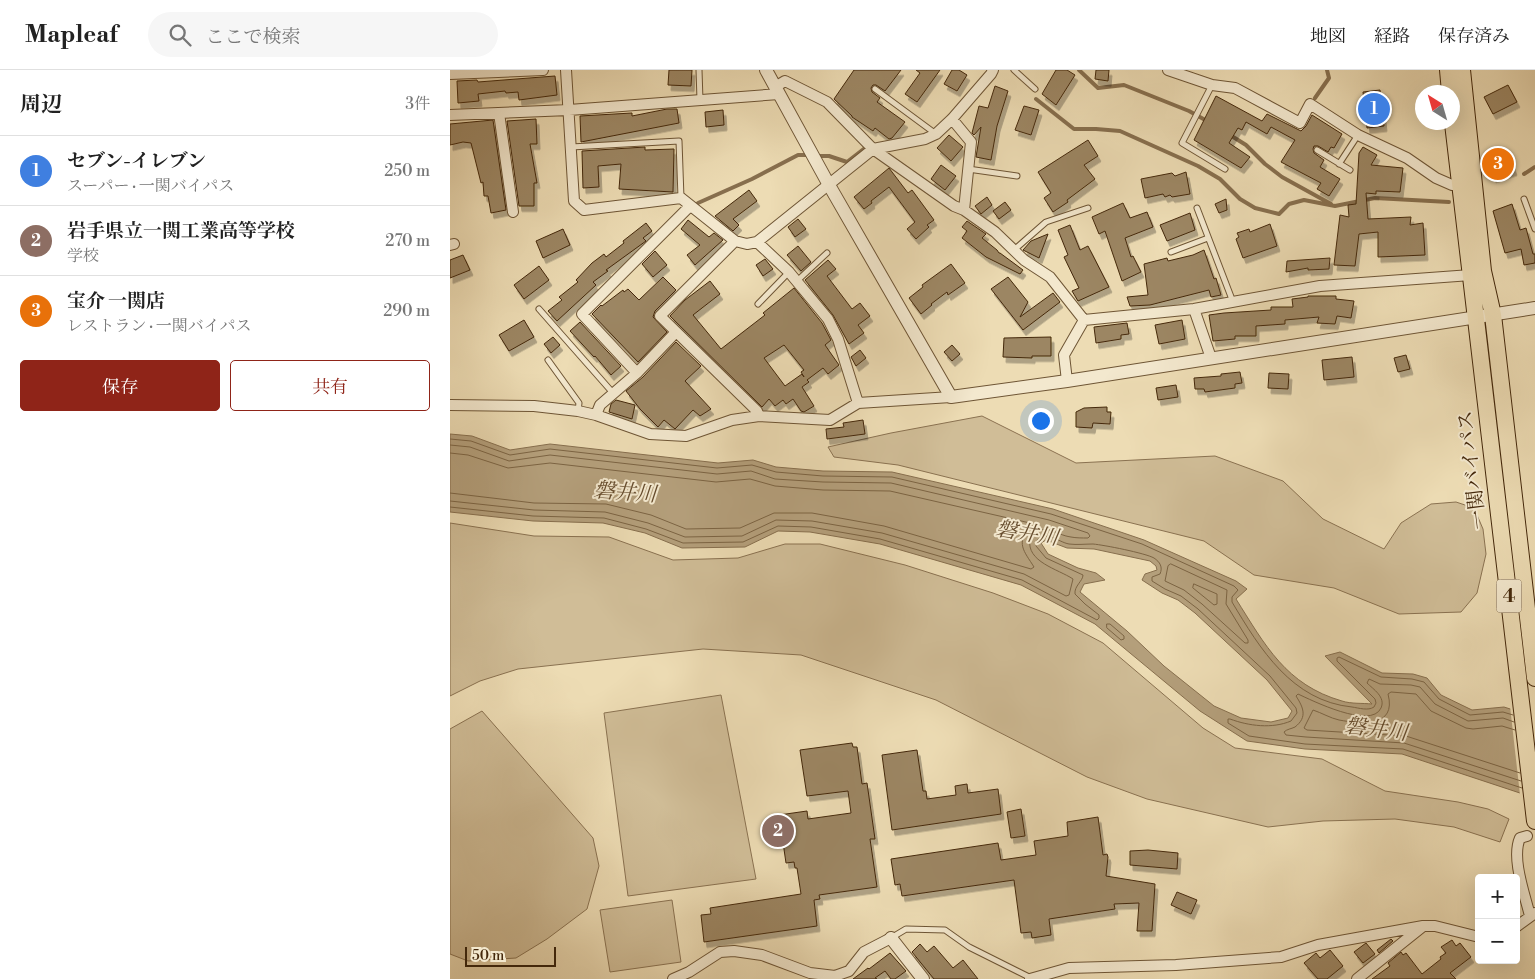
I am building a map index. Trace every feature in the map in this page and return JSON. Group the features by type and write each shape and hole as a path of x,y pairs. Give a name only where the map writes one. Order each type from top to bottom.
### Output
{"highway":[{"path":"1448,70 1449,85"},
{"name":"一関バイパス","path":"1462,70 1483,270 1485,316 1535,821"},
{"name":"一関バイパス","path":"1454,130 1471,275 1485,316"},
{"name":"一関バイパス","path":"1491,370 1535,678"}],"street":[{"path":"450,74 543,70"},
{"path":"566,70 574,201 584,210 681,198 735,241 747,244 757,242 873,149 925,139 936,134 952,119 993,70"},
{"path":"766,70 829,185 951,398"},
{"path":"1168,70 1212,85 1235,88 1300,123 1310,104 1358,136 1406,158 1436,178 1452,185 1460,185"},
{"path":"450,115 569,110 700,100 777,90 785,81 827,102 873,149 954,206 964,210 995,232 1024,260 1050,277 1084,320"},
{"path":"499,113 513,212"},
{"path":"952,119 971,142 964,210"},
{"path":"637,372 582,314 690,206"},
{"path":"735,241 660,316 757,411 759,416"},
{"path":"757,242 789,272 828,319 838,339 858,403"},
{"path":"1084,320 1194,310 1320,286 1471,275"},
{"path":"450,405 534,406 578,411 596,414 650,434 686,436 732,420 759,416 830,420 858,403 951,398 1535,308"},
{"path":"1194,310 1211,358"},
{"path":"1067,381 1064,355 1084,320"},
{"path":"596,414 600,405 637,372 676,332"},
{"path":"1520,924 1533,915 1517,859 1517,844 1520,838 1527,836"},
{"path":"1357,979 1423,926"},
{"path":"1031,979 1069,968 1176,965 1281,957 1318,945 1423,926 1435,926 1475,935"},
{"path":"672,979 689,972 720,952 734,951 762,955 810,973 835,976 849,971 864,952 891,938 923,979"}],"lane":[{"path":"699,70 700,100"},
{"path":"1014,70 1035,89"},
{"path":"1212,85 1182,143 1225,169"},
{"path":"875,89 936,134"},
{"path":"1339,164 1358,136"},
{"path":"571,146 679,141 681,198"},
{"path":"1317,150 1350,170"},
{"path":"968,169 1017,176"},
{"path":"1524,199 1535,229"},
{"path":"1014,250 1046,222 1088,208"},
{"path":"1197,208 1233,302"},
{"path":"1171,252 1208,238"},
{"path":"797,281 827,254"},
{"path":"758,304 789,272"},
{"path":"539,309 614,393"},
{"path":"548,360 579,403 578,411"},
{"path":"891,938 906,929 945,930 969,947 1031,979"}],"shaded area":[{"path":"982,416 1076,463 1215,456 1283,481 1323,519 1384,549 1401,523 1431,504 1456,502 1474,508 1483,529 1486,554 1477,593 1461,612 1399,614 1334,588 1254,575 1204,541 898,465 834,457 828,447"},
{"path":"450,523 534,536 609,537 673,560 738,558 785,544 820,544 905,565 993,593 1048,614 1103,643 1203,728 1235,748 1322,759 1385,791 1458,802 1488,809 1509,819 1500,842 1454,827 1395,819 1323,821 1268,827 1147,799 1087,777 936,700 801,655 703,649 518,669 480,681 450,696"},
{"path":"721,695 756,879 628,896 604,713"},
{"path":"482,711 593,838 599,866 587,909 547,939 516,958 468,961 450,954 450,729"},
{"path":"672,900 681,962 610,972 600,910"}],"water":[{"name":"磐井川","path":"450,434 472,436 510,450 550,444 718,463 753,460 776,467 823,471 892,472 1053,509 1144,540 1236,581 1247,589 1236,599 1268,647 1291,674 1323,694 1346,702 1372,704 1325,656 1340,652 1382,673 1413,674 1427,678 1441,695 1472,710 1504,707 1535,717 1535,798 1402,754 1305,749 1247,741 1200,711 1095,624 1021,585 880,544 810,532 778,531 745,547 682,548 645,533 603,523 533,521 450,512","holes":["1046,540 1067,548 1094,549 1150,561 1156,566 1157,570 1145,574 1142,580 1162,593 1178,600 1195,613 1267,680 1292,711 1288,718 1271,722 1241,718 1214,706 1164,666 1127,631 1080,592 1084,584 1105,580 1096,573 1078,568 1048,554 1041,543"]}],"pier":[{"path":"1510,706 1535,714 1535,800 1520,795"}],"building":[{"path":"669,70 692,70 691,86 668,85"},
{"path":"854,70 901,70 885,91 876,85 873,85 871,88 872,92 880,98 877,102 905,122 892,138 889,139 875,128 873,131 852,117 834,99"},
{"path":"916,70 940,70 917,102 905,94 920,73"},
{"path":"952,70 959,70 967,75 957,91 944,84"},
{"path":"1056,70 1067,70 1075,75 1056,105 1042,94"},
{"path":"1096,70 1109,70 1108,81 1095,79"},
{"path":"555,76 557,95 519,100 518,92 506,93 505,91 478,94 479,101 458,103 457,81 477,80 478,82"},
{"path":"1508,85 1517,102 1493,114 1484,97"},
{"path":"995,86 1008,91 997,126 991,160 976,157 981,127 974,135 972,133 979,106 988,108"},
{"path":"1380,90 1384,126 1367,128 1363,92"},
{"path":"1216,96 1262,121 1267,114 1301,131 1312,115 1342,134 1334,148 1331,147 1328,152 1318,146 1314,146 1313,149 1314,153 1324,160 1320,167 1340,179 1329,196 1317,189 1321,183 1281,162 1295,140 1271,127 1267,134 1246,122 1242,130 1238,128 1229,143 1250,157 1241,168 1194,140"},
{"path":"1024,106 1039,110 1031,135 1015,130"},
{"path":"667,109 677,109 679,123 581,142 580,116 632,113 632,116"},
{"path":"723,110 724,125 706,127 705,112"},
{"path":"536,119 537,144 530,144 537,183 534,183 534,206 519,206 507,121"},
{"path":"493,120 506,210 491,213 488,196 484,196 483,182 481,183 471,143 463,142 450,145 450,124"},
{"path":"949,135 963,147 951,161 937,148"},
{"path":"1088,140 1098,156 1084,165 1095,179 1053,212 1044,198 1051,193 1038,172"},
{"path":"645,147 645,150 674,149 673,192 619,189 621,164 598,166 599,187 583,188 582,151"},
{"path":"1363,147 1377,155 1371,165 1403,168 1400,192 1376,191 1376,194 1366,193 1368,219 1411,217 1410,225 1423,223 1425,255 1378,257 1378,232 1359,234 1355,266 1334,265 1340,215 1349,217 1348,205 1356,204 1359,153"},
{"path":"1508,154 1514,170 1493,177 1488,161"},
{"path":"941,165 956,176 945,190 931,179"},
{"path":"889,168 908,193 912,190 934,220 927,225 929,227 916,239 907,229 915,222 889,187 864,209 854,197"},
{"path":"1186,172 1190,194 1165,197 1163,194 1145,198 1141,179 1172,173 1175,176"},
{"path":"749,190 757,201 733,219 739,225 733,231 715,216"},
{"path":"987,197 992,205 981,214 975,206"},
{"path":"1226,199 1227,210 1219,213 1215,204"},
{"path":"1005,202 1011,210 999,219 993,211"},
{"path":"1123,203 1130,218 1147,212 1153,227 1125,238 1131,257 1133,256 1141,272 1122,281 1105,231 1099,234 1092,217"},
{"path":"1512,204 1520,230 1526,228 1533,254 1535,254 1535,263 1524,265 1521,249 1505,253 1493,211"},
{"path":"1190,213 1195,230 1167,241 1160,225"},
{"path":"798,219 806,229 795,237 788,227"},
{"path":"688,220 709,237 714,233 723,240 695,265 687,255 700,245 681,229"},
{"path":"967,221 986,234 982,238 999,253 1023,270 1020,274 986,257 962,238 967,231 962,227"},
{"path":"646,223 652,231 643,238 646,241 606,270 608,271 593,282 596,285 557,321 548,311 562,300 559,297 578,282 576,280 592,263 604,254 606,257"},
{"path":"1270,224 1277,246 1243,258 1236,239 1239,237 1237,233 1249,229 1250,232"},
{"path":"1070,225 1080,250 1088,246 1109,287 1078,301 1072,291 1079,288 1064,257 1068,255 1058,230"},
{"path":"563,229 570,245 543,258 536,241"},
{"path":"1048,234 1039,258 1023,250 1031,241"},
{"path":"798,246 811,262 801,271 787,255"},
{"path":"1204,250 1221,295 1211,297 1209,290 1150,305 1130,306 1127,297 1148,295 1144,264 1167,258 1168,261 1193,255"},
{"path":"655,251 667,265 653,277 642,264"},
{"path":"463,255 470,270 450,278 450,260"},
{"path":"1330,258 1329,269 1308,270 1308,268 1286,272 1287,261"},
{"path":"765,259 773,269 763,276 756,265"},
{"path":"828,260 836,269 827,276 852,309 860,303 870,316 858,325 864,333 849,344 833,315 805,280"},
{"path":"951,264 965,283 948,295 947,292 921,314 909,298 923,287 922,285"},
{"path":"539,266 549,280 524,299 514,285"},
{"path":"663,277 676,290 655,311 653,317 667,332 638,362 592,314 601,305 623,290 624,292 628,289 639,300"},
{"path":"1008,277 1028,302 1020,317 1053,293 1060,302 1023,330 991,289"},
{"path":"710,281 720,294 693,315 721,349 765,315 763,313 794,288 822,323 831,340 825,345 839,365 828,374 823,368 807,380 809,382 802,387 814,406 804,412 801,411 793,399 786,404 783,400 775,406 769,399 762,407 670,316 685,300","holes":["784,345 804,370 801,372 804,377 802,374 785,386 764,358"]},
{"path":"1308,296 1336,296 1336,299 1354,301 1351,318 1337,316 1335,324 1317,323 1319,317 1285,320 1285,324 1256,326 1256,336 1235,336 1235,339 1213,341 1209,315 1271,310 1271,307 1293,307 1292,299"},
{"path":"524,320 534,337 509,351 499,335"},
{"path":"1182,320 1185,339 1159,344 1155,325"},
{"path":"580,322 621,366 611,375 570,331"},
{"path":"1127,323 1129,334 1121,335 1121,339 1096,343 1094,327"},
{"path":"553,337 560,345 551,353 544,344"},
{"path":"1051,337 1051,356 1032,356 1032,358 1003,357 1004,338"},
{"path":"676,342 701,366 685,381 711,409 700,416 693,410 675,429 664,420 658,427 626,391 643,377"},
{"path":"952,345 960,354 952,361 944,352"},
{"path":"860,350 866,358 856,366 851,357"},
{"path":"1406,355 1410,369 1398,372 1394,358"},
{"path":"1352,357 1354,377 1324,380 1322,360"},
{"path":"1240,372 1242,383 1235,384 1235,388 1205,392 1204,389 1195,389 1194,378 1221,376 1221,374"},
{"path":"1269,373 1289,374 1288,389 1268,388"},
{"path":"1176,385 1178,397 1158,400 1156,388"},
{"path":"616,400 635,405 632,419 609,412 611,404"},
{"path":"1107,407 1107,412 1111,412 1110,424 1093,423 1092,428 1076,427 1076,412 1084,408"},
{"path":"863,420 865,434 827,439 826,429 844,427 843,423"},
{"path":"852,743 853,747 857,747 862,784 867,783 875,839 870,839 877,887 819,895 820,899 814,900 817,926 704,942 701,915 711,914 710,908 801,894 797,868 795,868 794,862 786,863 779,815 807,811 808,819 851,813 848,791 807,796 800,750"},
{"path":"917,750 923,791 926,791 927,799 956,795 955,786 967,784 968,793 998,789 1001,814 892,830 882,755"},
{"path":"1021,809 1025,836 1011,838 1007,812"},
{"path":"1098,817 1103,855 1107,854 1108,857 1106,876 1155,884 1152,931 1137,931 1139,903 1114,904 1115,909 1049,919 1051,935 1032,938 1031,932 1021,933 1014,880 902,896 900,884 895,885 891,859 998,843 1001,860 1036,855 1034,841 1068,836 1067,822"},
{"path":"1148,850 1178,853 1177,869 1130,865 1130,851"},
{"path":"1177,892 1197,900 1191,914 1171,905"},
{"path":"1391,939 1393,941 1379,953 1377,950"},
{"path":"1452,940 1456,946 1460,943 1471,957 1450,973 1456,979 1372,979 1390,966 1388,963 1401,952 1403,955 1406,953 1422,974 1441,959 1440,957 1446,953 1441,947"},
{"path":"1366,943 1375,954 1363,963 1354,952"},
{"path":"920,944 927,952 934,946 953,968 963,960 978,979 934,979 912,952"},
{"path":"1330,950 1343,966 1327,979 1318,979 1304,963 1316,953 1320,958"},
{"path":"890,953 906,971 895,979 891,979 885,971 875,978 877,979 853,979 869,969"}],"waterway":[{"path":"1079,70 1098,88 1124,85 1189,111 1207,121"},
{"path":"1315,98 1329,78 1327,70"},
{"path":"1036,99 1074,129 1120,131 1198,166 1220,179 1240,199 1255,208 1279,214 1289,204 1304,200 1335,206 1375,198 1449,202"},
{"path":"1230,135 1246,145 1265,164 1282,177 1331,204"},
{"path":"817,156 829,156 847,162 865,148"},
{"path":"698,203 752,179 798,155 810,155"},
{"path":"1524,174 1535,167"}],"place":[{"name":"セブン-イレブン","path":"1374,109"},
{"name":"宝介 一関店","path":"1498,164"},
{"name":"岩手県立一関工業高等学校","path":"778,831"}]}
